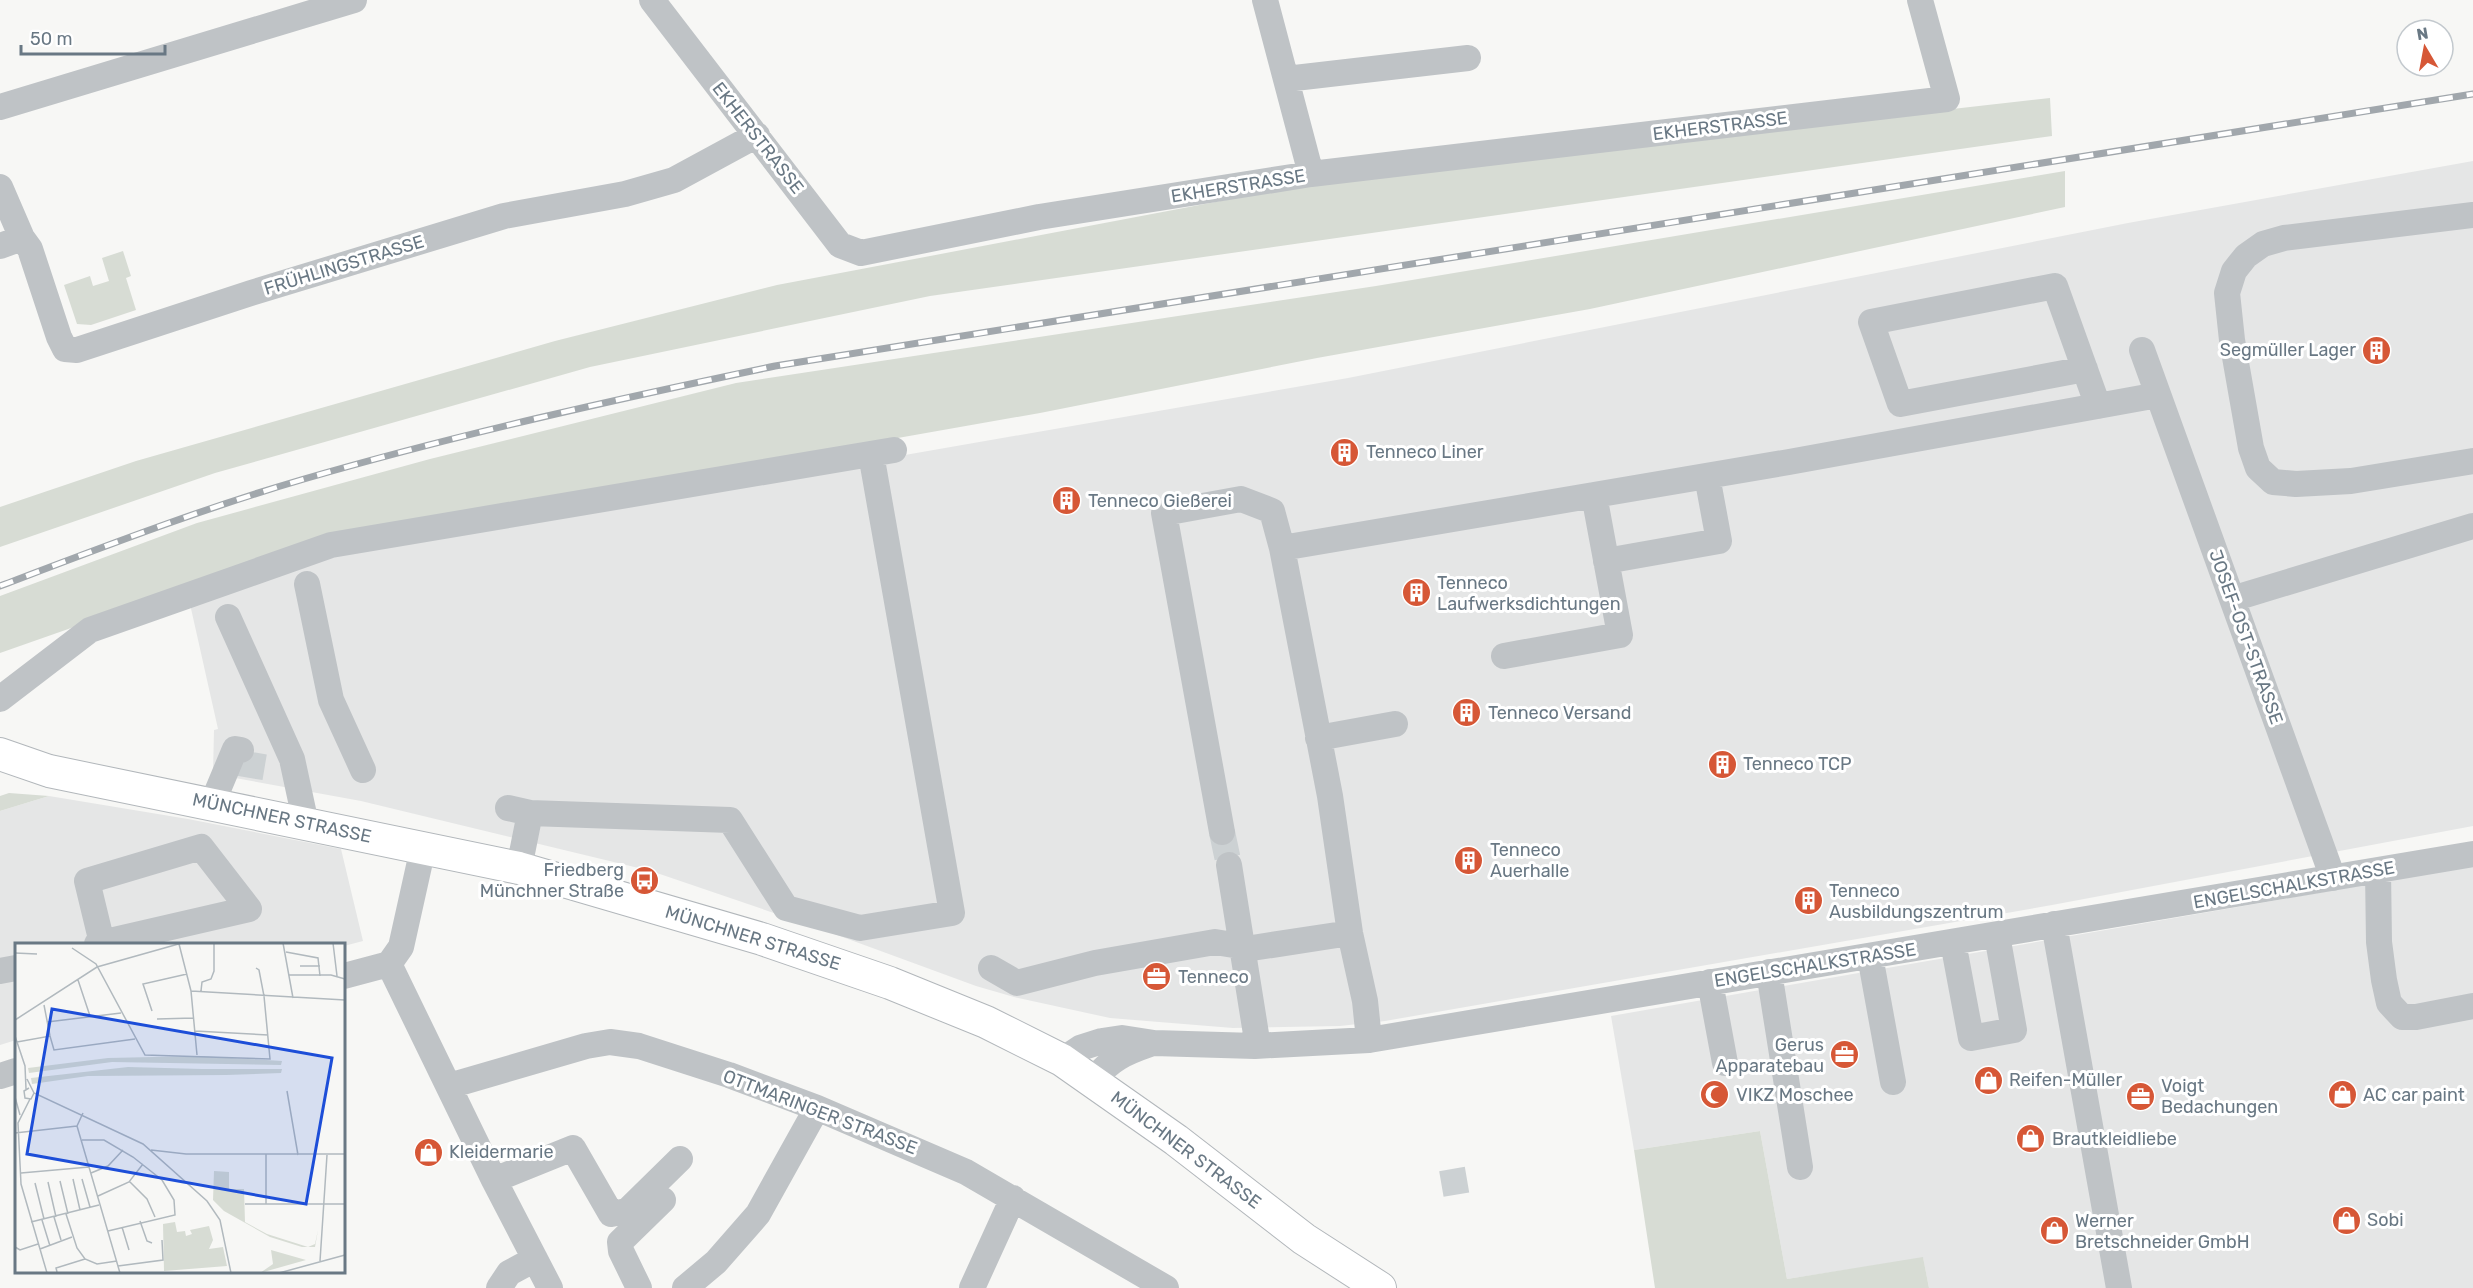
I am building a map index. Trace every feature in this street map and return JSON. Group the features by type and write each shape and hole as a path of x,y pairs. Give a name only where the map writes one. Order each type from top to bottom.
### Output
{"main road":[{"name":"MÜNCHNER STRASSE","path":"0,754 49,771 519,868 762,939 890,983 986,1022 1062,1060 1176,1140 1304,1239 1380,1288"},
{"name":"MÜNCHNER STRASSE","path":"0,777 49,771"}],"street":[{"path":"0,107 328,4 354,0"},
{"name":"EKHERSTRASSE","path":"652,0 840,245 861,253 1039,217 1311,174 1947,99 1920,0"},
{"path":"1264,0 1311,174"},
{"path":"1286,79 1468,58"},
{"name":"FRÜHLINGSTRASSE","path":"11,242 30,249 58,337 65,349 77,350 251,293 504,216 625,194 674,180 757,135"},
{"path":"0,186 11,242"},
{"path":"2473,214 2284,238 2263,244 2246,256 2234,271 2227,293 2232,340 2251,448 2258,468 2273,482 2296,484 2351,481 2473,460"},
{"path":"2085,369 1900,404 1871,322 2055,286 2085,369 2098,406"},
{"name":"JOSEF-OST-STRASSE","path":"2142,350 2333,878"},
{"path":"1282,548 1789,462 2158,395"},
{"path":"0,699 90,630 331,546 883,452 952,913 860,928 786,908 730,820 519,810 519,868"},
{"path":"1606,561 1719,541 1707,476"},
{"path":"1504,656 1620,635 1594,495"},
{"path":"1222,832 1164,513 1241,499 1272,512 1282,548 1318,738 1350,933 1365,1001 1369,1040"},
{"path":"2232,599 2473,525"},
{"path":"307,584 331,700 363,770"},
{"path":"228,618 306,824"},
{"path":"1318,738 1395,724"},
{"path":"212,804 237,758"},
{"path":"100,943 87,881 201,847 249,909 104,943"},
{"path":"345,976 389,964 401,947 423,848"},
{"name":"ENGELSCHALKSTRASSE","path":"1062,1060 1080,1048 1122,1038 1154,1042 1255,1046 1369,1040 2473,854"},
{"path":"1229,865 1256,1034 1255,1046"},
{"path":"2378,871 2379,942 2389,1003 2402,1017 2416,1017 2473,1006"},
{"path":"2054,924 2119,1288"},
{"path":"991,968 1017,983 1095,963 1215,942 1252,948 1350,933"},
{"path":"1953,942 1971,1038 2014,1030 1997,934"},
{"path":"1870,956 1893,1082"},
{"path":"389,964 494,1180 550,1288"},
{"path":"0,971 15,968"},
{"path":"1769,972 1800,1167"},
{"path":"1710,982 1725,1063"},
{"name":"OTTMARINGER STRASSE","path":"449,1086 586,1046 610,1042 639,1046 729,1075 816,1108 956,1168 1013,1198 1166,1288"},
{"name":"ENGELSCHALKSTRASSE","path":"1093,1080 1106,1065 1121,1054 1154,1042"},
{"path":"0,1076 15,1071"},
{"path":"685,1288 716,1262 758,1214 816,1108"},
{"path":"494,1180 573,1148 611,1214 627,1211 685,1166 620,1242 621,1251 639,1288"},
{"path":"972,1288 1013,1198"},
{"path":"499,1288 509,1273 535,1259"}],"shaded area":[{"path":"2050,98 2052,136 930,296 590,367 215,473 0,547 0,507 136,461 555,341 777,285 1342,178"},
{"path":"2473,161 2473,826 2052,905 1385,1021 1340,1026 1233,1028 1110,1018 1014,997 976,986 818,928 651,871 361,801 213,774 214,730 218,729 190,604 333,551 1348,378 2128,223"},
{"path":"2065,171 2065,207 1590,309 1317,358 1040,413 403,525 239,569 0,653 0,596 197,523 430,459 736,383 1376,286"},
{"path":"123,251 131,276 126,278 136,310 91,325 77,324 64,285 90,276 93,286 109,281 102,258"},
{"path":"9,793 49,796 0,811 0,796"},
{"path":"49,796 188,819 341,849 363,941 345,946 345,943 15,943 15,1040 0,1045 0,811"},
{"path":"2473,866 2473,1288 1929,1288 1923,1258 1787,1279 1760,1131 1634,1150 1611,1016"},
{"path":"1760,1131 1787,1279 1923,1257 1929,1288 1655,1288 1634,1150"}],"tunnel":[{"path":"239,763 275,769"},
{"path":"1222,832 1229,865"},
{"path":"1452,1169 1458,1204"}],"railway":[{"path":"0,586 189,516 304,479 538,418 775,366 2473,94"}],"place":[{"name":"Segmüller Lager","path":"2377,350"},
{"name":"Tenneco Liner","path":"1345,452"},
{"name":"Tenneco Gießerei","path":"1067,501"},
{"name":"Tenneco Laufwerksdichtungen","path":"1416,593"},
{"name":"Tenneco Versand","path":"1467,713"},
{"name":"Tenneco TCP","path":"1722,764"},
{"name":"Tenneco Auerhalle","path":"1469,860"},
{"name":"Friedberg Münchner Straße","path":"645,880"},
{"name":"Tenneco Ausbildungszentrum","path":"1808,901"},
{"name":"Tenneco","path":"1157,977"},
{"name":"Gerus Apparatebau","path":"1845,1055"},
{"name":"Reifen-Müller","path":"1988,1080"},
{"name":"VIKZ Moschee","path":"1715,1095"},
{"name":"AC car paint","path":"2342,1095"},
{"name":"Voigt Bedachungen","path":"2140,1096"},
{"name":"Brautkleidliebe","path":"2031,1139"},
{"name":"Kleidermarie","path":"428,1152"},
{"name":"Sobi","path":"2346,1220"},
{"name":"Werner Bretschneider GmbH","path":"2054,1231"}]}
